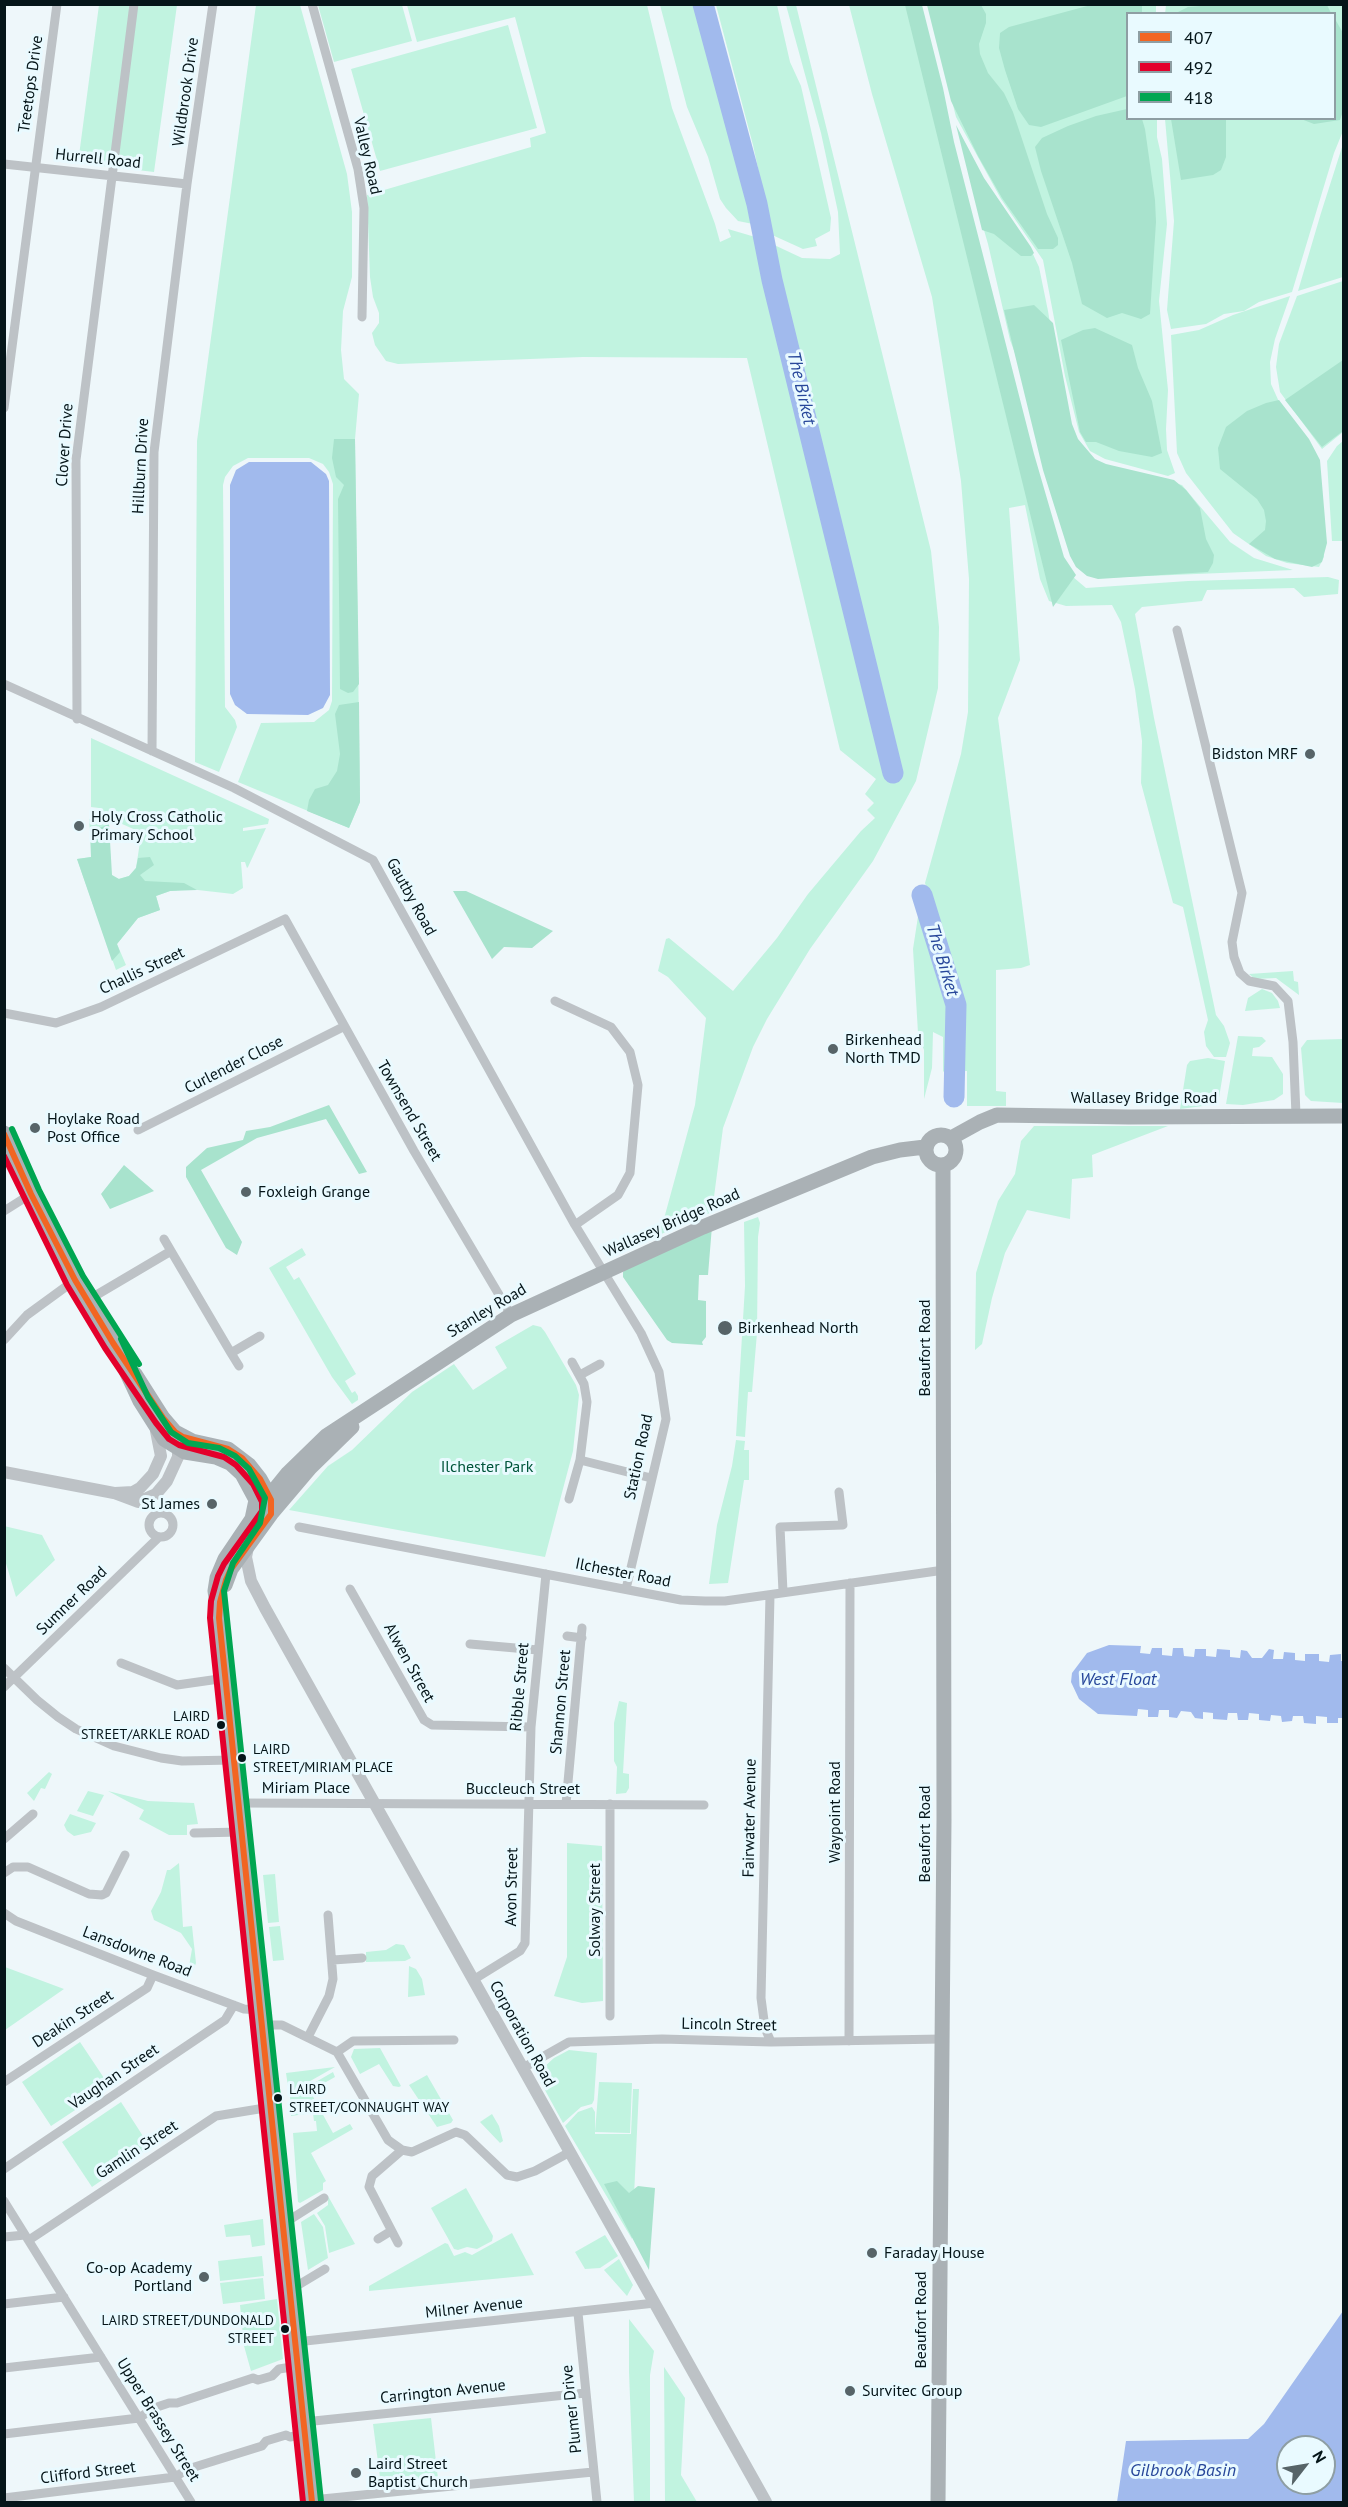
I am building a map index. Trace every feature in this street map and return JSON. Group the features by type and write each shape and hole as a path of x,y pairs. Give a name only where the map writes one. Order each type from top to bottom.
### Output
{"main road":[{"name":"Wallasey Bridge Road","path":"951,1138 997,1115 1344,1116"},
{"path":"4,1132 31,1194 75,1280 162,1428 176,1447 230,1463 256,1483 269,1495 273,1506 271,1514"},
{"path":"939,1134 951,1138 956,1148 956,1155 950,1163 943,1166 932,1163 928,1159 926,1147 929,1140 939,1134"},
{"name":"Wallasey Bridge Road","path":"603,1273 703,1227 872,1157 926,1147"},
{"name":"Beaufort Road","path":"938,2502 944,1570 943,1166"},
{"name":"Stanley Road","path":"226,1580 271,1514 288,1484 326,1436 511,1315 603,1273"},
{"path":"162,1428 175,1432 176,1447"},
{"path":"176,1447 228,1449 242,1458 256,1483 256,1505 252,1519"},
{"path":"256,1483 288,1484"},
{"name":"Stanley Road","path":"288,1484 269,1495 252,1519 225,1559 217,1578 215,1591 312,2501"},
{"path":"219,1618 220,1602 226,1580"}],"street":[{"name":"Treetops Drive","path":"4,408 57,4"},
{"name":"Clover Drive","path":"77,719 76,460 134,4"},
{"name":"Wildbrook Drive","path":"187,184 213,4"},
{"name":"Valley Road","path":"312,4 358,169 363,208 362,317"},
{"name":"Hurrell Road","path":"4,164 187,184"},
{"name":"Hillburn Drive","path":"152,751 154,452 187,184"},
{"path":"1177,630 1242,893 1232,942 1234,957 1240,973 1249,981 1274,986 1288,1001 1293,1042 1296,1115"},
{"name":"Gautby Road","path":"4,684 77,719 234,788 374,860 574,1225 603,1273"},
{"name":"Challis Street","path":"4,1013 56,1023 101,1007 285,919"},
{"name":"Townsend Street","path":"285,919 343,1027 511,1315"},
{"path":"555,1001 611,1026 630,1052 638,1085 630,1173 618,1195 574,1225"},
{"name":"Curlender Close","path":"138,1130 343,1027"},
{"path":"4,1212 31,1194"},
{"path":"164,1239 239,1366"},
{"path":"88,1300 171,1251"},
{"name":"Station Road","path":"603,1273 641,1333 659,1372 666,1419 626,1589"},
{"path":"4,1340 27,1315 75,1280"},
{"path":"231,1353 260,1336"},
{"path":"569,1499 580,1460 587,1402 580,1375 572,1362"},
{"path":"580,1375 600,1364"},
{"path":"175,1468 176,1447"},
{"path":"4,1472 114,1493 133,1492 144,1485 176,1447"},
{"path":"114,1493 131,1501 145,1500 156,1494 175,1468 187,1459 205,1456"},
{"path":"580,1460 651,1478"},
{"path":"783,1592 780,1527 843,1525 839,1492"},
{"name":"Ilchester Road","path":"299,1527 681,1600 725,1600 944,1570"},
{"name":"Sumner Road","path":"4,1687 159,1537"},
{"name":"Corporation Road","path":"248,1547 246,1557 251,1581 766,2502"},
{"path":"226,1580 238,1573 251,1581"},
{"name":"Ribble Street","path":"528,1803 531,1727 546,1574"},
{"name":"Waypoint Road","path":"849,2041 850,1583"},
{"name":"Alwen Street","path":"350,1589 424,1720 432,1725 531,1727"},
{"name":"Fairwater Avenue","path":"770,1594 761,1998 765,2028 771,2042"},
{"name":"Shannon Street","path":"566,1804 582,1633 567,1636"},
{"path":"470,1644 538,1650"},
{"path":"121,1663 177,1685 226,1678"},
{"path":"4,1668 13,1679 58,1717 76,1729 114,1746 182,1761 234,1760"},
{"name":"Miriam Place","path":"239,1803 374,1803"},
{"name":"Buccleuch Street","path":"374,1803 704,1804"},
{"name":"Avon Street","path":"473,1980 520,1951 525,1942 528,1803"},
{"name":"Solway Street","path":"610,1804 610,2016"},
{"path":"4,1839 33,1814"},
{"path":"194,1833 242,1832"},
{"path":"5,1872 13,1867 28,1867 89,1894 102,1895 125,1855"},
{"name":"Lansdowne Road","path":"4,1913 16,1921 244,2009 337,2052"},
{"path":"308,2037 329,1996 333,1978 328,1916"},
{"path":"333,1960 362,1958"},
{"name":"Deakin Street","path":"4,2082 147,1988 153,1975"},
{"name":"Vaughan Street","path":"4,2169 225,2020 234,2005"},
{"name":"Lincoln Street","path":"523,2068 568,2042 662,2039 771,2042 942,2039"},
{"path":"454,2040 353,2041 337,2052 388,2140 402,2150 412,2152 456,2132 465,2135 507,2175 517,2176 525,2176 570,2152"},
{"name":"Gamlin Street","path":"27,2237 216,2116 271,2107"},
{"path":"398,2243 369,2187 372,2176 402,2150"},
{"path":"283,2223 324,2198"},
{"name":"Upper Brassey Street","path":"4,2201 191,2502"},
{"path":"378,2239 391,2231"},
{"path":"4,2237 27,2237"},
{"path":"290,2290 325,2269"},
{"path":"4,2304 64,2297"},
{"name":"Milner Avenue","path":"296,2342 655,2303"},
{"name":"Plumer Drive","path":"578,2313 597,2502"},
{"path":"4,2368 101,2357"},
{"path":"4,2434 139,2418 161,2406 253,2378 258,2380 272,2376 279,2369 298,2366"},
{"name":"Carrington Avenue","path":"175,2477 200,2464 203,2466 262,2446 266,2441 286,2435 290,2437 305,2428 585,2393"},
{"path":"312,2501 593,2472"},
{"name":"Clifford Street","path":"4,2498 175,2477"}],"green space":[{"path":"99,5 177,5 154,172 78,163"},
{"path":"256,5 300,5 347,174 352,212 352,277 343,311 341,350 344,379 359,394 355,439 360,802 349,828 238,782 261,723 314,722 329,710 332,701 333,484 323,464 309,458 248,458 233,466 225,477 223,485 225,707 235,720 237,727 219,772 195,762 197,441"},
{"path":"318,5 402,5 412,41 334,62"},
{"path":"407,5 647,5 672,108 720,242 731,237 728,229 762,239 764,273 890,773 901,770 770,243 802,258 830,259 840,254 838,212 821,133 786,5 796,5 931,551 939,627 938,688 916,781 873,861 810,949 767,1019 753,1047 723,1128 712,1212 652,1238 665,1215 695,1105 706,1018 668,977 658,971 666,939 669,938 733,991 777,938 808,894 861,831 875,818 867,810 874,803 865,794 876,779 840,750 747,358 583,357 398,364 386,361 375,345 372,333 379,323 379,313 373,297 370,277 367,195 531,147 530,138 546,133 515,17 417,42"},
{"path":"660,5 701,5 758,225 738,221 720,199 708,157 687,107"},
{"path":"716,5 777,5 790,62 801,86 831,218 830,231 815,239 817,246 803,249 770,234 770,224 753,145"},
{"path":"849,5 916,5 1013,386 1066,571 1086,588 1188,581 1328,577 1339,580 1338,594 1304,597 1294,588 1207,590 1202,601 1142,607 1135,614 1154,718 1216,1015 1224,1026 1230,1043 1226,1057 1214,1057 1206,1046 1204,1032 1208,1020 1183,907 1173,903 1141,783 1142,741 1135,689 1121,622 1112,605 1066,606 1049,601 1040,579 1025,505 1009,508 1020,660 998,718 1030,965 996,970 996,1091 1006,1092 1006,1106 967,1106 967,1071 961,1071 961,1001 925,883 961,754 968,712 969,579 961,481 932,297 872,94"},
{"path":"905,5 922,5 954,142 1034,454 1064,557 1076,575 1053,607"},
{"path":"927,5 981,5 986,14 986,23 979,44 980,54 988,73 1004,93 1013,112 1047,214 1058,238 1058,245 1053,249 1038,249 1002,198 978,156 951,101"},
{"path":"928,5 1156,5 1156,12 1126,12 1126,120 1157,120 1167,224 1159,301 1168,390 1167,450 1175,473 1168,476 1105,459 1090,451 1079,432 1065,376 1043,260 1001,199 956,117"},
{"path":"1091,5 1142,5 1142,12 1126,12 1126,96 1041,127 1029,125 1018,109 999,48 1000,33 1009,27"},
{"path":"1166,5 1343,5 1343,131 1334,153 1292,292 1259,302 1244,311 1224,314 1206,324 1171,329 1167,310 1174,221 1165,120 1336,120 1336,12 1165,12"},
{"path":"1327,5 1330,12 1178,12 1188,7"},
{"path":"1336,21 1343,33 1343,111 1340,120 1314,124 1304,120 1336,120"},
{"path":"508,25 537,128 380,171 351,69"},
{"path":"1126,109 1126,120 1142,120 1145,129 1156,222 1150,314 1141,319 1122,313 1107,318 1082,304 1072,263 1035,147 1042,138 1096,116"},
{"path":"1171,120 1226,120 1226,157 1221,170 1213,175 1181,180"},
{"path":"956,125 984,178 1031,247 1034,253 1031,256 1021,256 994,234 982,230"},
{"path":"1343,144 1343,277 1298,291 1321,213"},
{"path":"975,199 1032,252 1039,267 1066,419 1088,458 1108,466 1182,485 1230,542 1254,558 1293,570 1100,578 1010,340"},
{"path":"1343,281 1343,432 1322,449 1280,392 1276,367 1279,344 1297,296"},
{"path":"1290,296 1275,339 1270,362 1271,384 1280,404 1319,463 1324,557 1319,567 1287,563 1266,556 1233,533 1186,473 1177,453 1171,335 1199,330 1233,315"},
{"path":"1034,305 1053,323 1072,424 1078,439 1095,459 1106,464 1174,480 1186,490 1200,508 1206,539 1214,555 1208,572 1098,579 1087,576 1076,567 1070,556 1043,470 1004,310"},
{"path":"1095,328 1132,345 1138,368 1152,401 1162,453 1152,457 1119,451 1096,442 1086,442 1080,432 1061,340 1083,330"},
{"path":"1343,360 1343,431 1322,447 1285,400"},
{"path":"1279,400 1309,439 1320,460 1327,543 1322,562 1312,567 1275,559 1249,544 1265,530 1264,510 1257,499 1220,469 1218,448 1226,427 1247,411"},
{"path":"334,439 355,439 359,684 353,692 348,693 340,689 338,499 344,485 336,477 332,458"},
{"path":"1343,441 1343,541 1332,541 1327,461"},
{"path":"359,702 360,802 349,828 307,811 309,800 315,789 328,785 337,771 340,754 335,714 339,705"},
{"path":"91,738 269,819 268,824 243,828 243,831 266,828 248,867 245,862 241,862 243,888 233,894 189,889 170,891 156,896 160,910 138,918 117,944 126,965 116,970 77,859 92,857 89,819 98,817 109,824 111,875 118,879 129,876 136,868 140,842 138,831 113,820 99,808 91,807"},
{"path":"109,824 112,875 119,879 129,876 136,868 138,858 150,857 154,865 140,875 145,881 184,883 197,890 170,891 156,896 160,910 138,918 117,944 120,952 112,961 77,859 91,857 90,832"},
{"path":"453,891 466,891 553,931 532,948 504,947 492,959"},
{"path":"919,910 940,973 950,1016 950,1079 943,1071 943,1037 933,1032 932,1068 924,1099 924,1050 918,1033 913,949"},
{"path":"1293,971 1294,981 1298,982 1299,995 1276,978 1255,979 1249,974"},
{"path":"1262,989 1272,993 1280,1008 1245,1011 1248,998"},
{"path":"1238,1036 1262,1037 1266,1041 1259,1047 1253,1048 1252,1056 1272,1057 1283,1074 1283,1094 1274,1100 1243,1105 1226,1104"},
{"path":"1343,1039 1343,1103 1311,1101 1305,1095 1301,1048 1307,1040"},
{"path":"1208,1058 1225,1061 1218,1104 1180,1109 1187,1065 1190,1061"},
{"path":"329,1105 367,1172 359,1174 326,1119 257,1138 201,1170 242,1242 237,1255 226,1248 186,1177 186,1167 207,1148 243,1140 246,1131 270,1127"},
{"path":"1034,1126 1168,1126 1092,1155 1093,1177 1072,1179 1070,1219 1027,1210 1005,1253 982,1344 975,1350 976,1273 998,1201 1015,1174 1021,1141"},
{"path":"124,1165 154,1191 110,1209 101,1194"},
{"path":"758,1217 760,1223 757,1333 752,1392 748,1392 745,1437 736,1436 745,1286 744,1222"},
{"path":"712,1226 708,1275 699,1275 698,1300 706,1301 706,1337 702,1342 703,1345 672,1343 667,1340 623,1277 623,1272 626,1267"},
{"path":"302,1248 306,1255 286,1267 294,1280 299,1277 356,1374 345,1381 352,1393 355,1391 358,1396 358,1400 352,1404 332,1377 269,1268"},
{"name":"Ilchester Park","path":"533,1325 541,1327 545,1332 576,1385 579,1395 573,1451 545,1557 289,1510 328,1466 352,1450 412,1392 454,1364 473,1390 507,1368 495,1347"},
{"path":"736,1440 745,1441 744,1450 749,1450 749,1480 744,1480 728,1583 709,1584 717,1525"},
{"path":"4,1526 42,1535 55,1560 16,1597 5,1560"},
{"path":"619,1701 627,1703 623,1773 629,1774 629,1788 626,1793 616,1794 614,1723"},
{"path":"49,1772 52,1774 45,1789 41,1788 34,1801 27,1793"},
{"path":"88,1791 104,1795 93,1816 77,1811"},
{"path":"108,1791 148,1801 194,1803 198,1824 187,1825 187,1835 169,1835 139,1819 144,1810"},
{"path":"70,1814 96,1823 91,1832 74,1836 67,1831 64,1825"},
{"path":"567,1843 602,1846 603,2001 582,2003 554,1996 567,1957"},
{"path":"179,1863 183,1927 192,1926 196,1963 192,1973 188,1972 192,1949 181,1933 154,1920 151,1911 161,1892 167,1870"},
{"path":"275,1874 279,1922 268,1923 263,1875"},
{"path":"280,1926 284,1960 273,1961 269,1927"},
{"path":"396,1944 404,1945 411,1958 405,1961 366,1962 366,1952 386,1950"},
{"path":"409,1966 416,1969 422,1979 425,1995 408,1997"},
{"path":"5,1967 64,1989 5,2030"},
{"path":"80,2042 110,2087 51,2126 22,2082"},
{"path":"380,2048 401,2086 393,2086 379,2064 360,2074 351,2057 354,2049"},
{"path":"569,2050 597,2053 594,2100 592,2104 581,2107 563,2123 540,2081 544,2067 554,2058"},
{"path":"335,2067 289,2093 286,2073"},
{"path":"333,2072 335,2077 310,2091 333,2133 350,2124 353,2129 311,2153 326,2181 323,2183 323,2190 300,2203 298,2202 293,2133 317,2131 313,2113 291,2116 290,2097"},
{"path":"427,2075 453,2120 451,2123 437,2127 409,2085"},
{"path":"599,2082 632,2083 630,2133 595,2132"},
{"path":"633,2089 639,2089 632,2239 565,2126 578,2112 592,2107 595,2112 595,2134 631,2134"},
{"path":"121,2102 150,2147 92,2187 62,2142"},
{"path":"492,2114 499,2126 503,2141 500,2143 480,2122"},
{"path":"617,2181 629,2193 638,2186 655,2188 649,2270 604,2184"},
{"path":"466,2188 493,2236 492,2241 477,2249 467,2247 458,2250 454,2249 431,2208"},
{"path":"328,2196 355,2244 329,2253 325,2226 317,2213 328,2205"},
{"path":"314,2214 323,2227 328,2258 308,2270 301,2222"},
{"path":"263,2219 265,2245 252,2247 250,2235 226,2237 224,2225"},
{"path":"512,2233 534,2275 369,2291 369,2286 445,2243 448,2244 454,2256 465,2252 472,2255"},
{"path":"605,2235 618,2256 600,2268 585,2269 575,2252"},
{"path":"262,2256 264,2276 220,2281 218,2261"},
{"path":"619,2259 633,2285 627,2296 604,2270"},
{"path":"263,2278 265,2299 223,2304 220,2283"},
{"path":"277,2299 283,2359 251,2371 244,2346 240,2305"},
{"path":"629,2319 654,2351 650,2375 650,2502 634,2502"},
{"path":"664,2367 685,2398 681,2475 697,2502 665,2502"},
{"path":"431,2418 438,2479 381,2485 373,2424"}],"water":[{"path":"249,462 311,462 326,474 329,481 330,695 323,708 308,715 247,714 235,705 230,694 230,485 236,470"},
{"name":"West Float","path":"1109,1645 1141,1646 1140,1653 1150,1654 1152,1648 1162,1648 1162,1655 1172,1656 1173,1648 1183,1648 1184,1656 1194,1657 1195,1649 1206,1649 1206,1656 1216,1657 1217,1649 1230,1650 1230,1657 1240,1658 1241,1650 1247,1651 1252,1658 1262,1658 1269,1649 1274,1650 1273,1659 1283,1659 1284,1652 1295,1653 1295,1660 1305,1661 1305,1654 1319,1654 1319,1661 1329,1662 1330,1655 1341,1654 1341,1661 1344,1661 1343,1718 1338,1718 1338,1723 1327,1723 1327,1717 1316,1716 1316,1724 1304,1723 1303,1716 1293,1716 1292,1721 1282,1722 1281,1716 1271,1715 1270,1721 1259,1720 1259,1714 1249,1713 1248,1720 1238,1720 1237,1713 1228,1713 1227,1720 1213,1719 1213,1713 1203,1712 1203,1719 1195,1718 1191,1712 1181,1711 1177,1718 1169,1717 1169,1710 1159,1710 1158,1717 1148,1717 1148,1710 1138,1709 1137,1716 1098,1714 1079,1699 1071,1682 1072,1673 1087,1653"},
{"name":"Gilbrook Basin","path":"1343,2311 1343,2502 1117,2502 1126,2441 1248,2439 1264,2424"}],"waterway":[{"name":"The Birket","path":"703,4 757,204 772,280 893,773"},
{"name":"The Birket","path":"922,895 956,1005 954,1097"}],"transit line":[{"name":"418","path":"12,1129 39,1190 83,1276 139,1364"},
{"name":"407","path":"4,1134 31,1194 75,1280 113,1343 163,1418 175,1432 183,1437 228,1449 242,1458 260,1479 271,1500 271,1514 231,1569 226,1580 220,1602 219,1618 312,2502"},
{"name":"492","path":"4,1156 67,1285 105,1348 156,1423 169,1439 179,1445 224,1457 236,1465 253,1484 262,1502 262,1511 218,1576 211,1601 210,1618 303,2502"},
{"name":"418","path":"121,1339 148,1397 171,1432 188,1443 219,1448 235,1456 249,1469 265,1498 260,1523 233,1563 224,1591 321,2501"}],"place":[{"name":"Bidston MRF","path":"1310,754"},
{"name":"Holy Cross Catholic Primary School","path":"79,826"},
{"name":"Birkenhead North TMD","path":"833,1049"},
{"name":"Hoylake Road Post Office","path":"35,1128"},
{"name":"Foxleigh Grange","path":"246,1192"},
{"name":"Birkenhead North","path":"725,1328"},
{"name":"St James","path":"212,1504"},
{"name":"LAIRD STREET/ARKLE ROAD","path":"221,1725"},
{"name":"LAIRD STREET/MIRIAM PLACE","path":"242,1758"},
{"name":"LAIRD STREET/CONNAUGHT WAY","path":"278,2098"},
{"name":"Faraday House","path":"872,2253"},
{"name":"Co-op Academy Portland","path":"204,2277"},
{"name":"LAIRD STREET/DUNDONALD STREET","path":"285,2329"},
{"name":"Survitec Group","path":"850,2391"},
{"name":"Laird Street Baptist Church","path":"356,2473"}]}
